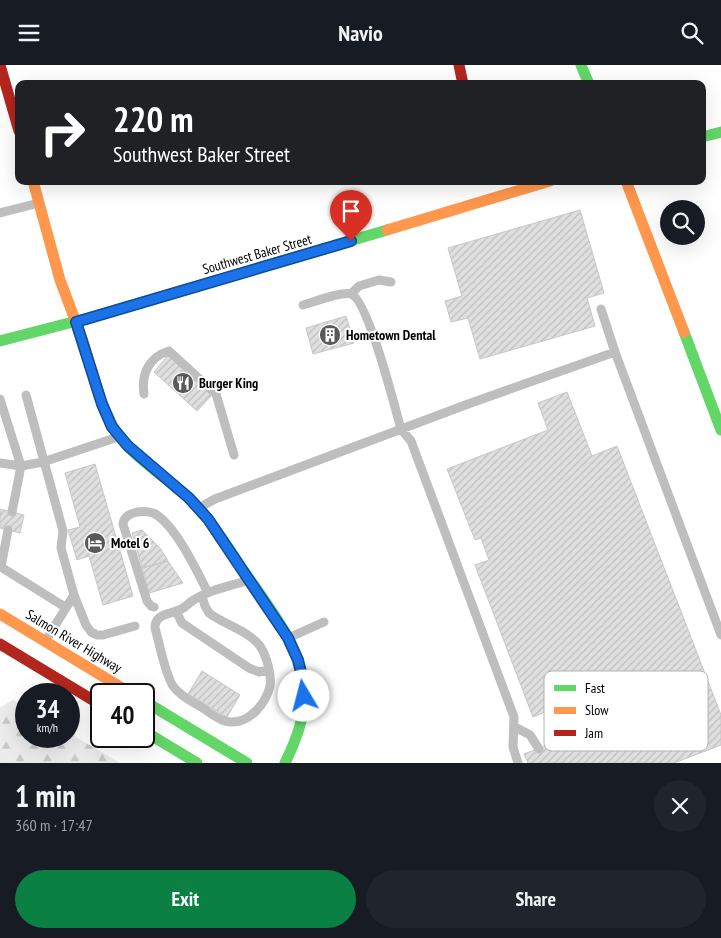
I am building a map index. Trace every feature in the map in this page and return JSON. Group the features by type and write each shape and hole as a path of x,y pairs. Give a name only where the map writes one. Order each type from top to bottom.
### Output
{"main road":[{"path":"0,65 15,117"},
{"path":"459,65 462,80"},
{"path":"582,65 588,80"},
{"path":"706,136 721,132"},
{"path":"34,185 65,293 102,404 112,427 128,446 189,498 208,519 288,638 298,660 304,685 304,707 301,726 285,763"},
{"name":"Southwest Baker Street","path":"0,341 76,322 494,194 533,185"},
{"path":"628,185 721,430"},
{"name":"Salmon River Highway","path":"0,614 39,653 90,696"},
{"name":"Salmon River Highway","path":"0,644 39,653 107,683"},
{"path":"155,708 247,763"},
{"path":"155,738 197,763"}],"lane":[{"path":"0,213 39,203"},
{"path":"351,294 359,286 379,280 391,282"},
{"path":"304,305 344,294 351,294 357,297 372,330 401,429 411,441 514,717 513,747 518,763"},
{"path":"601,309 615,352 721,635"},
{"path":"144,393 142,383 152,361 158,354 169,351 216,394 234,455"},
{"path":"199,509 216,499 401,429 615,352"},
{"path":"26,395 63,531 61,548 74,595 86,625 91,632 98,635 135,626"},
{"path":"0,399 21,466 12,512"},
{"path":"0,463 21,466 43,462 120,437"},
{"path":"154,607 151,607 147,601 123,524 125,518 132,513 144,511 153,513 164,520 193,561 205,595 205,606 208,613 251,638 263,651 269,670 270,684 268,692 258,710 239,722 226,721 176,690 169,679 155,623 160,617 187,607 192,601 205,595 250,580"},
{"path":"8,530 0,567 65,607"},
{"path":"39,653 65,607 74,595"},
{"path":"176,611 182,623 249,669 269,670"},
{"path":"288,638 324,622"},
{"path":"515,727 530,735 538,749"}],"green space":[{"path":"13,700 15,701 15,748 80,748 80,739 90,745 90,748 94,748 120,763 0,763 0,707"}],"building":[{"path":"580,210 604,293 587,298 595,326 480,359 468,318 451,322 445,301 462,296 448,248"},
{"name":"Hometown Dental","path":"346,316 354,343 313,354 306,328"},
{"name":"Burger King","path":"169,354 213,394 197,411 154,372"},
{"path":"567,392 592,456 617,446 704,671 544,671 544,713 533,717 475,565 489,560 481,538 475,540 447,469 548,430 538,403"},
{"name":"Motel 6","path":"95,464 133,596 103,605 89,556 77,560 68,530 80,527 65,473"},
{"path":"0,509 24,515 20,533 0,528"},
{"path":"142,530 160,548 168,561 142,568 132,533"},
{"path":"168,561 183,583 149,593 142,568"},
{"path":"202,671 240,695 227,717 188,694"},
{"path":"708,681 721,715 721,745 708,750"},
{"path":"544,747 544,751 705,751 674,763 528,763 524,754"}],"traffic: fast":[{"path":"581,65 587,80"},
{"path":"706,136 721,132"},
{"path":"0,341 96,316 387,230"},
{"path":"684,332 721,430"},
{"path":"92,371 106,414 120,437 128,447 187,496 203,512 270,608 288,638 301,670 304,687 304,707 300,726 285,763"},
{"path":"155,708 247,763"},
{"path":"155,738 197,763"}],"traffic: slow":[{"path":"34,185 60,280 92,371"},
{"path":"387,230 537,185"},
{"path":"628,185 684,332"},
{"path":"0,614 114,683"}],"traffic: jam":[{"path":"0,65 15,117"},
{"path":"459,65 462,80"},
{"path":"0,644 90,698"}],"place":[{"name":"Hometown Dental","path":"330,335"},
{"name":"Burger King","path":"183,383"},
{"name":"Motel 6","path":"95,543"}],"route":[{"path":"304,696 304,685 298,660 288,638 208,519 189,498 128,446 112,427 102,404 76,322 351,241"}]}
